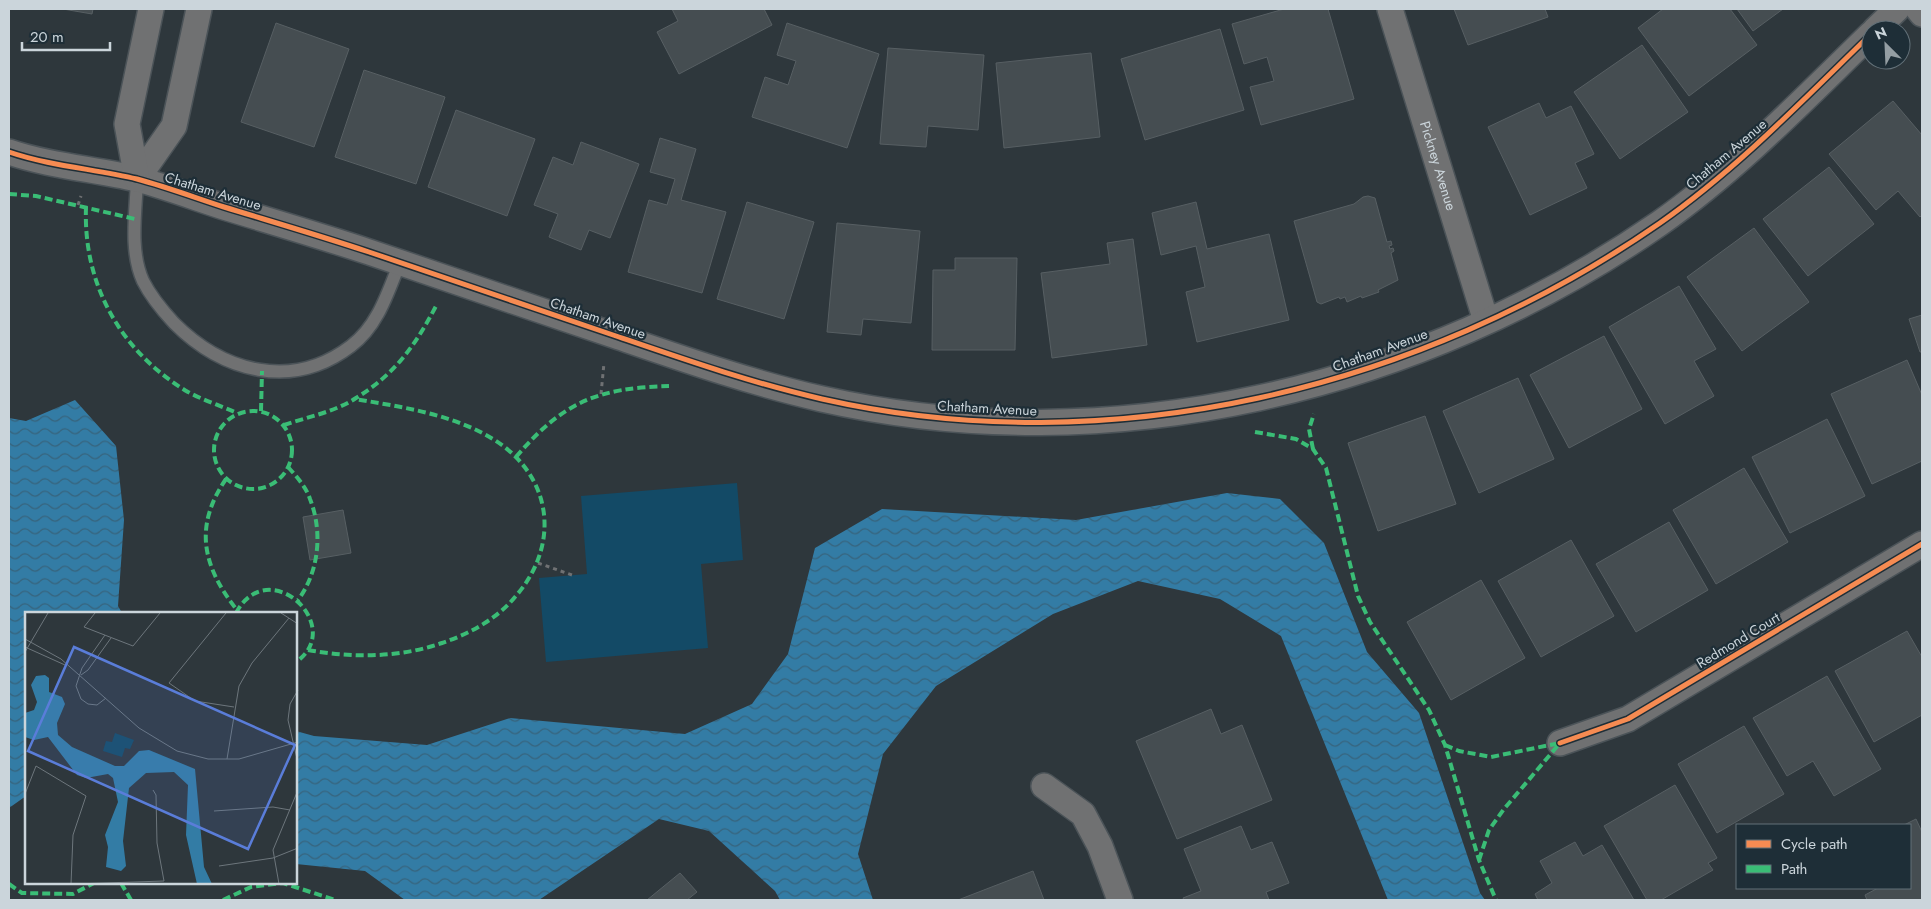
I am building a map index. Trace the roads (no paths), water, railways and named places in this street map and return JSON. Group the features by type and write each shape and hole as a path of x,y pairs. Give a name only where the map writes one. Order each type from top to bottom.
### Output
{"street":[{"path":"138,180 127,124 151,9"},
{"path":"138,180 174,126 198,9"},
{"name":"Pickney Avenue","path":"1390,9 1486,321"},
{"path":"1885,20 1897,9"},
{"path":"1918,9 1922,14"},
{"name":"Chatham Avenue","path":"15,156 138,180 400,262 738,378 826,400 898,412 1004,423 1087,422 1165,416 1265,398 1342,376 1426,346 1486,321 1571,278 1660,222 1742,159 1861,44"},
{"name":"Redmond Court","path":"1560,743 1628,719 1922,544"},
{"path":"1044,786 1083,814 1100,846 1120,900"}],"lane":[{"path":"138,180 135,249 142,279 158,305 187,336 222,358 241,367 287,372 323,362 351,346 370,327 384,304 400,262"}],"water":[{"path":"75,400 116,446 124,520 118,606 121,612 25,612 25,797 9,808 9,418 26,421"},
{"path":"1227,493 1280,499 1324,543 1367,652 1419,713 1480,893 1485,900 1388,900 1281,636 1220,599 1138,581 1053,614 936,686 883,754 858,854 873,900 780,900 775,891 709,831 659,819 539,900 405,900 365,871 298,864 298,732 314,736 427,745 510,718 685,734 752,704 788,654 815,548 882,509 1076,520"}]}
